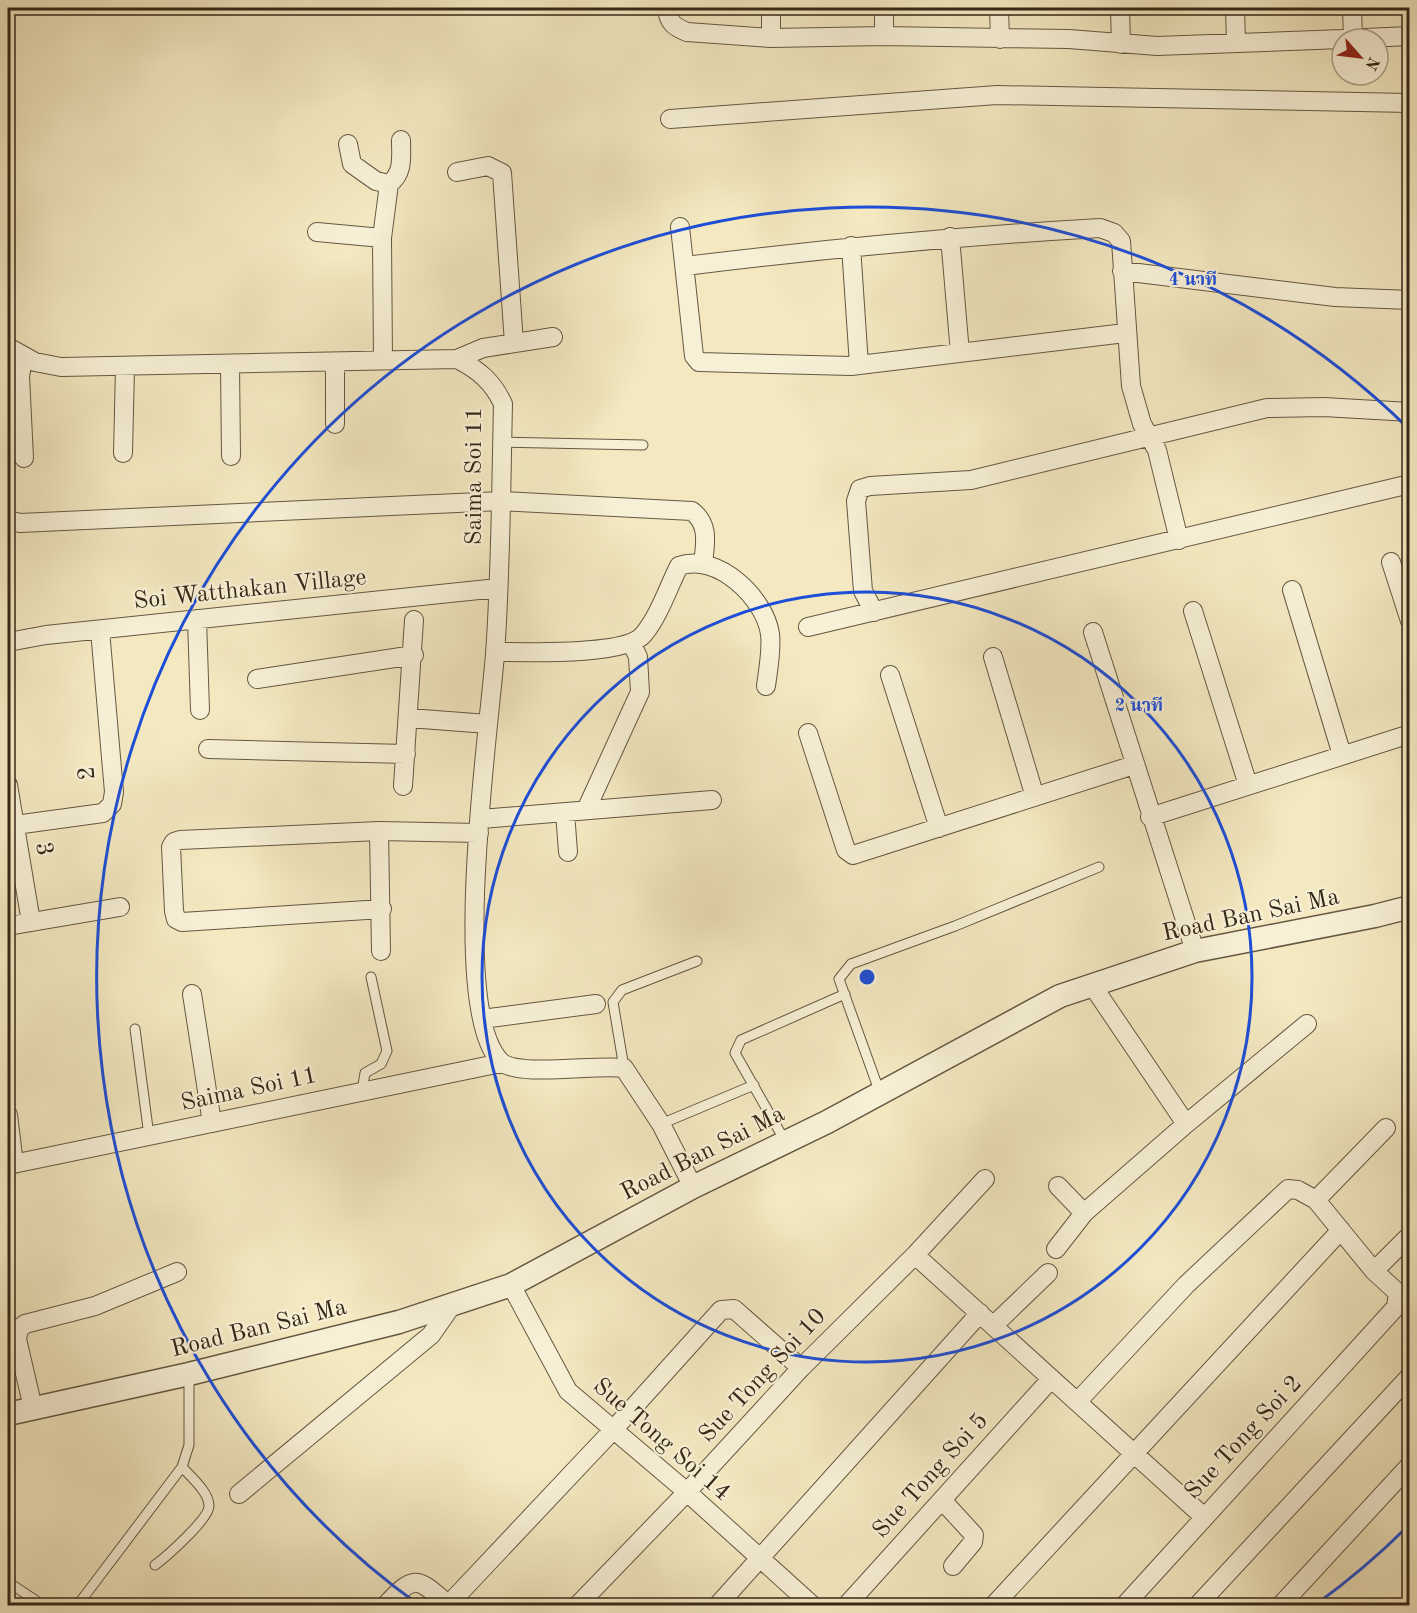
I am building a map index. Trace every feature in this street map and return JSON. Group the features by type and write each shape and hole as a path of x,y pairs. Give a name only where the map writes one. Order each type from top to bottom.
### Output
{"street":[{"path":"667,8 667,17 676,28 687,32 771,38 884,36 1069,39 1157,46 1330,39"},
{"path":"771,8 771,38"},
{"path":"884,8 884,36"},
{"path":"999,8 1000,39"},
{"path":"1120,8 1121,44"},
{"path":"1235,8 1236,42"},
{"path":"1352,8 1353,27"},
{"path":"1390,37 1410,36"},
{"path":"670,119 997,95 1410,103"},
{"path":"383,360 382,238 389,184 396,178 401,168 400,140"},
{"path":"348,144 352,164 376,181 389,184"},
{"path":"457,172 488,166 502,173 514,343"},
{"path":"680,227 694,356 699,362 858,365 1125,333"},
{"path":"685,266 950,237 1100,228 1114,232 1121,241 1125,333 1131,386 1142,424 1157,450 1179,540"},
{"path":"317,232 382,238"},
{"path":"950,237 960,353"},
{"path":"852,246 858,365"},
{"path":"1122,271 1335,297 1410,300"},
{"path":"8,347 35,362 61,367 124,368 457,359 483,348 553,337"},
{"path":"24,356 14,376 24,458"},
{"name":"Saima Soi 11","path":"457,359 483,374 496,390 503,404 495,652 473,938 482,1019 493,1051 501,1063 512,1068 532,1070 608,1065 624,1068"},
{"path":"335,362 335,424"},
{"path":"230,365 231,456"},
{"path":"123,453 124,368"},
{"path":"874,612 863,591 856,501 861,489 870,486 971,480 1148,435 1267,408 1324,407 1410,411"},
{"path":"808,627 1410,484"},
{"path":"8,520 32,523 501,501 692,511 702,518 706,536 703,564"},
{"path":"495,652 580,651 632,644 643,634 679,566 689,562 703,564 745,588 766,618 770,636 766,686"},
{"path":"1391,562 1410,621"},
{"name":"Soi Watthakan Village","path":"8,642 46,635 498,588"},
{"path":"1292,590 1342,755"},
{"path":"1193,611 1248,785"},
{"path":"197,619 200,710"},
{"path":"403,786 414,656 414,620"},
{"name":"2","path":"11,825 103,813 112,804 114,792 100,630"},
{"path":"1093,632 1150,817 1195,951"},
{"path":"586,810 640,692 638,657 632,644"},
{"path":"257,678 414,656"},
{"path":"993,657 1035,797"},
{"path":"890,675 939,828"},
{"path":"409,718 488,724"},
{"path":"808,734 848,854 853,855 1134,765"},
{"path":"1150,817 1410,734"},
{"path":"208,749 406,754"},
{"name":"3","path":"8,785 11,825 31,922"},
{"path":"382,909 182,922 176,919 174,911 171,847 174,842 180,840 480,826 565,812 712,800"},
{"path":"565,812 568,852"},
{"path":"379,831 381,951"},
{"path":"8,926 120,907"},
{"name":"Road Ban Sai Ma","path":"8,1414 189,1374 399,1322 511,1285 693,1187 880,1093 1060,996 1195,951 1410,907"},
{"path":"1092,985 1186,1124"},
{"path":"192,994 212,1123"},
{"path":"482,1019 596,1004"},
{"path":"1056,1249 1084,1213 1186,1124 1307,1024"},
{"name":"Saima Soi 11","path":"11,1165 501,1063"},
{"path":"624,1068 661,1124 693,1187"},
{"path":"8,1114 11,1165"},
{"path":"1316,1200 1386,1128"},
{"name":"Sue Tong Soi 10","path":"577,1605 687,1492 801,1368 915,1255 985,1179"},
{"path":"1058,1186 1084,1213"},
{"path":"1078,1401 1186,1285 1288,1189 1298,1190 1316,1200 1374,1270 1410,1235"},
{"path":"993,1605 1341,1230"},
{"path":"915,1255 1078,1401 1131,1454 1204,1517"},
{"name":"Sue Tong Soi 2","path":"1124,1605 1399,1302 1398,1293 1374,1270"},
{"path":"33,1408 17,1339 19,1329 25,1324 114,1299 177,1272"},
{"path":"717,1605 987,1319 1048,1273"},
{"name":"Sue Tong Soi 14","path":"511,1285 560,1380 568,1391 687,1492 813,1605"},
{"path":"238,1494 431,1335 452,1305"},
{"path":"385,1605 404,1585 412,1581 420,1582 450,1605 721,1310 734,1309 801,1368"},
{"path":"1197,1605 1410,1376"},
{"name":"Sue Tong Soi 5","path":"846,1605 1051,1379"},
{"path":"1280,1605 1410,1465"},
{"path":"942,1500 974,1535 973,1542 953,1566"}],"lane":[{"path":"502,442 643,445"},
{"path":"880,1093 839,979 851,964 955,926 1099,867"},
{"path":"624,1068 613,1002 616,996 622,990 697,961"},
{"path":"362,1091 365,1073 381,1064 387,1051 371,977"},
{"path":"785,1141 735,1053 741,1040 845,994"},
{"path":"135,1029 150,1136"},
{"path":"661,1124 754,1086"},
{"path":"77,1605 182,1467 189,1446 189,1374"},
{"path":"155,1565 205,1518 209,1507 206,1497 182,1467"},
{"path":"8,1582 44,1605"}]}
